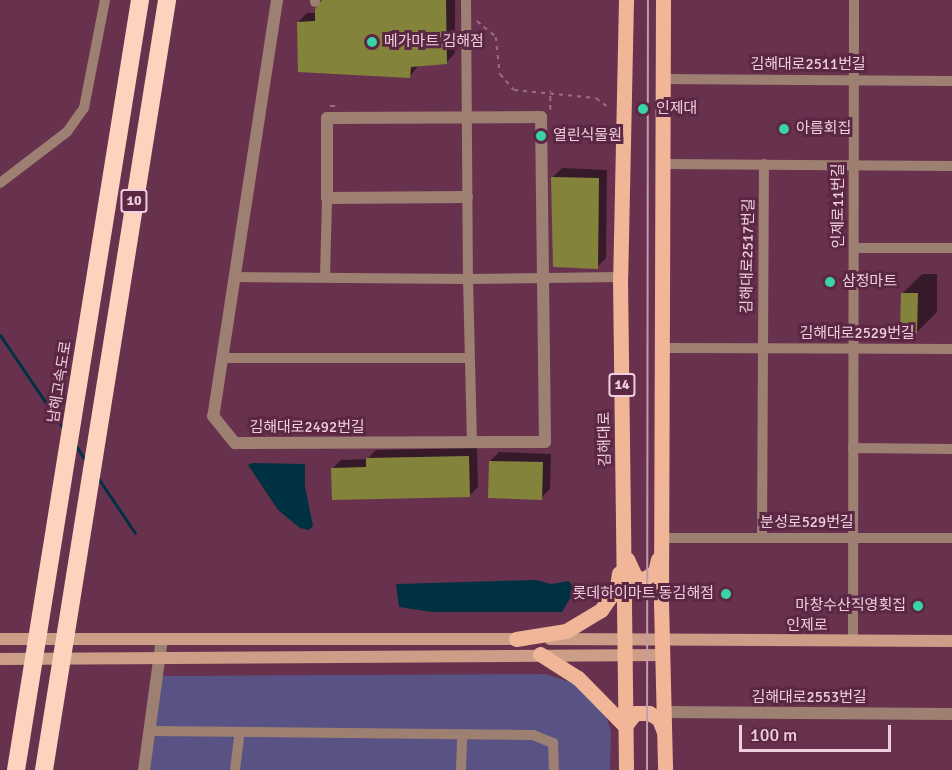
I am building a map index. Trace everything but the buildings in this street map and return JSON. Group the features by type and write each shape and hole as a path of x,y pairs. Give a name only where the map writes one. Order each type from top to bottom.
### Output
{"highway":[{"name":"남해고속도로","path":"16,770 140,0"},
{"name":"10","path":"44,770 167,0"}],"main road":[{"name":"김해대로","path":"626,0 620,277 626,556 622,638 626,770"},
{"path":"663,0 665,164 661,542 665,770"},
{"path":"516,639 566,631 601,610 617,587 625,532"},
{"path":"626,556 635,576 649,578 661,542"},
{"path":"0,639 622,638 663,647"},
{"name":"인제로","path":"663,647 952,640"},
{"path":"0,659 623,655 663,647"},
{"path":"540,654 578,678 625,726 635,713 650,713 658,719 665,736"}],"street":[{"path":"0,183 67,132 84,108 105,0"},
{"name":"김해대로2492번길","path":"277,0 213,416 235,443 545,442 542,117 327,118 326,277"},
{"path":"466,0 469,358 472,443"},
{"name":"인제로11번길","path":"853,641 854,0"},
{"name":"김해대로2511번길","path":"664,80 952,81"},
{"path":"665,164 952,165"},
{"name":"김해대로2517번길","path":"761,348 764,164"},
{"path":"327,198 467,197"},
{"path":"854,248 952,249"},
{"path":"235,277 468,279 620,277"},
{"name":"김해대로2529번길","path":"664,348 952,349"},
{"path":"761,348 762,538"},
{"path":"222,358 469,358"},
{"path":"854,448 952,449"},
{"name":"분성로529번길","path":"661,542 762,538 952,538"},
{"path":"144,770 162,639"},
{"name":"김해대로2553번길","path":"665,712 952,714"},
{"path":"150,731 462,734 546,738 553,743 554,770"},
{"path":"235,770 240,732"},
{"path":"461,770 462,734"}],"path":[{"path":"477,21 496,37 504,82 525,92 550,90 596,98 608,107"},
{"path":"550,90 550,114"}],"shaded area":[{"path":"545,674 582,686 606,716 611,732 610,770 146,770 162,676"}],"water":[{"path":"252,463 305,464 305,487 313,526 309,530 300,528 278,510 248,465"},
{"path":"536,580 551,584 569,581 575,590 562,612 432,612 399,607 396,584"}],"waterway":[{"path":"0,335 63,428"},
{"path":"76,446 85,460"},
{"path":"98,478 135,533"}],"tram line":[{"path":"647,770 648,0"}],"place":[{"name":"메가마트 김해점","path":"372,42"},
{"name":"인제대","path":"643,109"},
{"name":"아름회집","path":"784,129"},
{"name":"열린식물원","path":"541,136"},
{"name":"삼정마트","path":"830,282"},
{"name":"롯데하이마트 동김해점","path":"726,594"},
{"name":"마창수산직영횟집","path":"918,606"}]}
